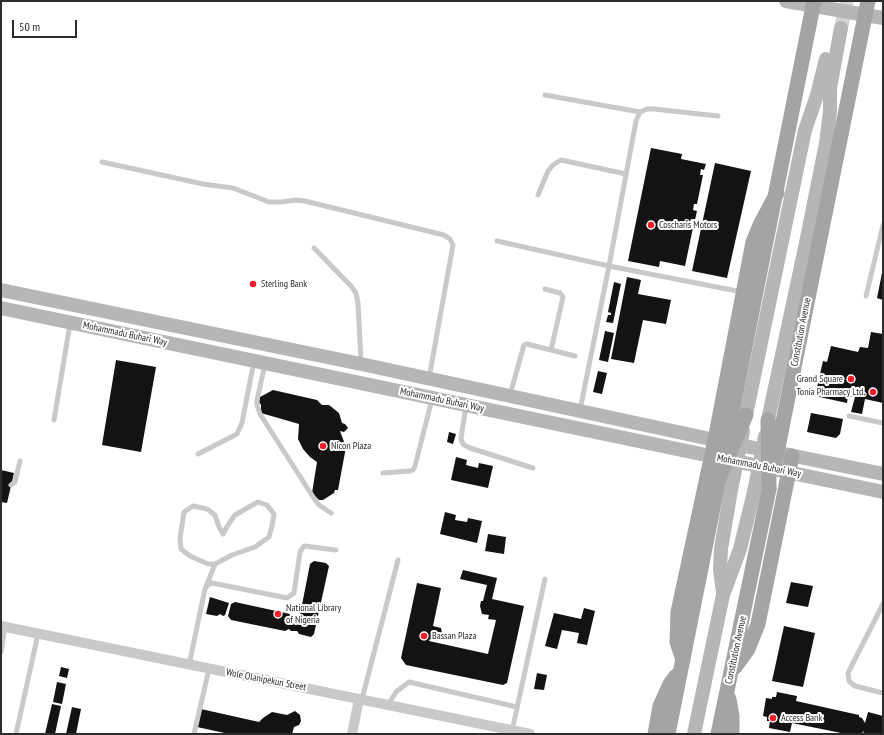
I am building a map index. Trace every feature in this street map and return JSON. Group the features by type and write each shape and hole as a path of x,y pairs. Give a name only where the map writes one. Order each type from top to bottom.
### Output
{"main road":[{"path":"786,1 866,8 883,18"},
{"path":"668,734 814,4"},
{"name":"Constitution Avenue","path":"718,734 783,422 866,8"},
{"name":"Constitution Avenue","path":"694,734 723,595 740,549 754,492 806,243 830,111 830,88 837,28 803,137 746,415 731,490 722,549 720,569 723,595"},
{"path":"655,734 660,706 664,695 682,665 677,642 678,612 715,440 753,242 777,193"},
{"name":"Mohammadu Buhari Way","path":"1,290 94,308 715,440 883,474"},
{"name":"Mohammadu Buhari Way","path":"1,308 883,492"},
{"path":"90,326 94,308"},
{"path":"411,394 422,378"},
{"path":"719,478 746,415"},
{"path":"768,420 769,489"},
{"path":"732,671 748,649 758,624 792,456"},
{"path":"727,692 732,716 732,734"}],"street":[{"name":"Wole Olanipekun Street","path":"3,626 360,699 512,732 530,734"},
{"path":"352,734 360,699"}],"lane":[{"path":"545,95 640,112 648,109 654,109 718,116"},
{"path":"580,411 636,121 640,112"},
{"path":"538,195 548,170 561,160 626,174"},
{"path":"102,162 203,184 233,188 269,202 296,200 444,235 450,239 453,245 422,378"},
{"path":"866,296 883,225"},
{"path":"497,241 609,266 743,292"},
{"path":"314,248 356,293 362,364"},
{"path":"545,289 560,293 563,297 551,350"},
{"path":"54,420 71,322"},
{"path":"510,396 524,346 527,344 575,356"},
{"path":"198,454 236,434 242,423 259,362"},
{"path":"259,362 257,405 260,414 315,500 324,509 331,513"},
{"path":"383,474 410,472 413,470 432,398"},
{"path":"466,405 462,438 464,445 533,468"},
{"path":"849,416 883,423"},
{"path":"11,485 15,482 20,461"},
{"path":"189,665 205,589 215,564 232,555 255,547 269,537 274,514 267,506 258,502 235,515 223,534 215,515 207,509 193,506 184,512 180,539 181,549 190,556 208,564 215,564"},
{"path":"205,589 212,583 287,598 294,593 300,552 304,546 336,550"},
{"path":"360,699 398,560"},
{"path":"512,732 545,579"},
{"path":"883,604 848,673 849,681 855,686 883,693"},
{"path":"1,652 3,626"},
{"path":"16,734 38,634"},
{"path":"194,734 209,669"},
{"path":"388,705 396,692 408,682 517,707"}],"building":[{"path":"651,148 682,154 681,159 706,164 704,170 701,169 700,175 703,175 697,204 694,204 693,210 697,211 695,220 691,219 690,222 694,223 685,266 660,261 659,267 628,261"},
{"path":"715,163 751,171 727,278 692,271"},
{"path":"883,273 883,300 877,298"},
{"path":"627,277 641,280 638,294 671,300 666,324 643,320 634,363 611,359"},
{"path":"614,282 621,284 613,323 606,322 608,315 611,315 611,313 608,312"},
{"path":"605,331 614,333 608,362 599,360"},
{"name":"Grand Square","path":"871,332 883,334 883,403 865,399 862,414 851,412 855,397 848,396 847,403 815,396 823,361 827,362 831,346 858,352 860,347 868,348"},
{"path":"116,360 156,367 141,452 102,445"},
{"path":"598,371 607,373 602,394 593,392"},
{"name":"Nicon Plaza","path":"273,390 317,400 322,405 329,405 339,413 342,423 348,428 344,432 340,431 346,447 338,490 335,490 334,493 323,500 319,500 312,493 317,462 303,449 298,439 299,424 261,413 261,405 259,402 260,397"},
{"path":"811,413 843,419 840,434 836,438 807,432"},
{"path":"449,432 456,434 453,444 447,442"},
{"path":"456,457 467,460 466,465 478,468 479,463 493,466 488,488 451,480"},
{"path":"1,470 14,473 7,503 1,502"},
{"path":"445,512 456,515 455,520 467,522 468,518 482,521 477,543 440,534"},
{"path":"488,534 506,537 504,554 485,551"},
{"path":"314,561 326,563 329,566 314,634 311,637 299,634 297,631 291,631 289,629 285,631 231,620 228,616 231,604 235,602 290,614 291,619 299,620 310,564"},
{"name":"Bassan Plaza","path":"463,570 497,578 492,599 524,606 507,683 503,685 406,665 401,658 417,583 441,588 433,626 441,628 442,633 440,641 430,639 429,641 488,654 496,620 488,619 489,615 482,614 480,606 481,601 483,601 487,585 460,579"},
{"path":"791,582 813,586 808,607 786,603"},
{"path":"210,597 229,603 225,615 223,616 220,614 217,616 206,614"},
{"path":"584,608 595,611 587,645 577,643 579,633 562,630 557,649 545,646 554,613 581,619"},
{"path":"784,626 815,633 803,687 772,681"},
{"path":"61,667 69,669 67,678 59,676"},
{"path":"537,673 547,675 544,690 534,689"},
{"path":"57,682 66,684 62,704 53,702"},
{"path":"777,692 797,696 796,701 859,715 865,723 868,712 883,716 883,734 863,734 864,731 861,734 846,734 792,723 790,732 769,728 770,721 767,721 767,717 763,716 766,698 772,699 772,697 776,697"},
{"path":"52,704 61,706 55,734 45,734"},
{"path":"72,707 81,709 76,734 66,734"},
{"path":"201,709 259,722 272,712 287,715 295,711 300,715 301,721 299,725 294,727 292,734 229,734 197,727"}],"tunnel":[{"path":"841,28 847,1"}],"place":[{"name":"Coscharis Motors","path":"651,225"},
{"name":"Sterling Bank","path":"253,284"},
{"name":"Grand Square","path":"851,379"},
{"name":"Tonia Pharmacy Ltd.","path":"873,392"},
{"name":"Nicon Plaza","path":"323,446"},
{"name":"National Library of Nigeria","path":"278,614"},
{"name":"Bassan Plaza","path":"424,636"},
{"name":"Access Bank","path":"773,718"}]}
